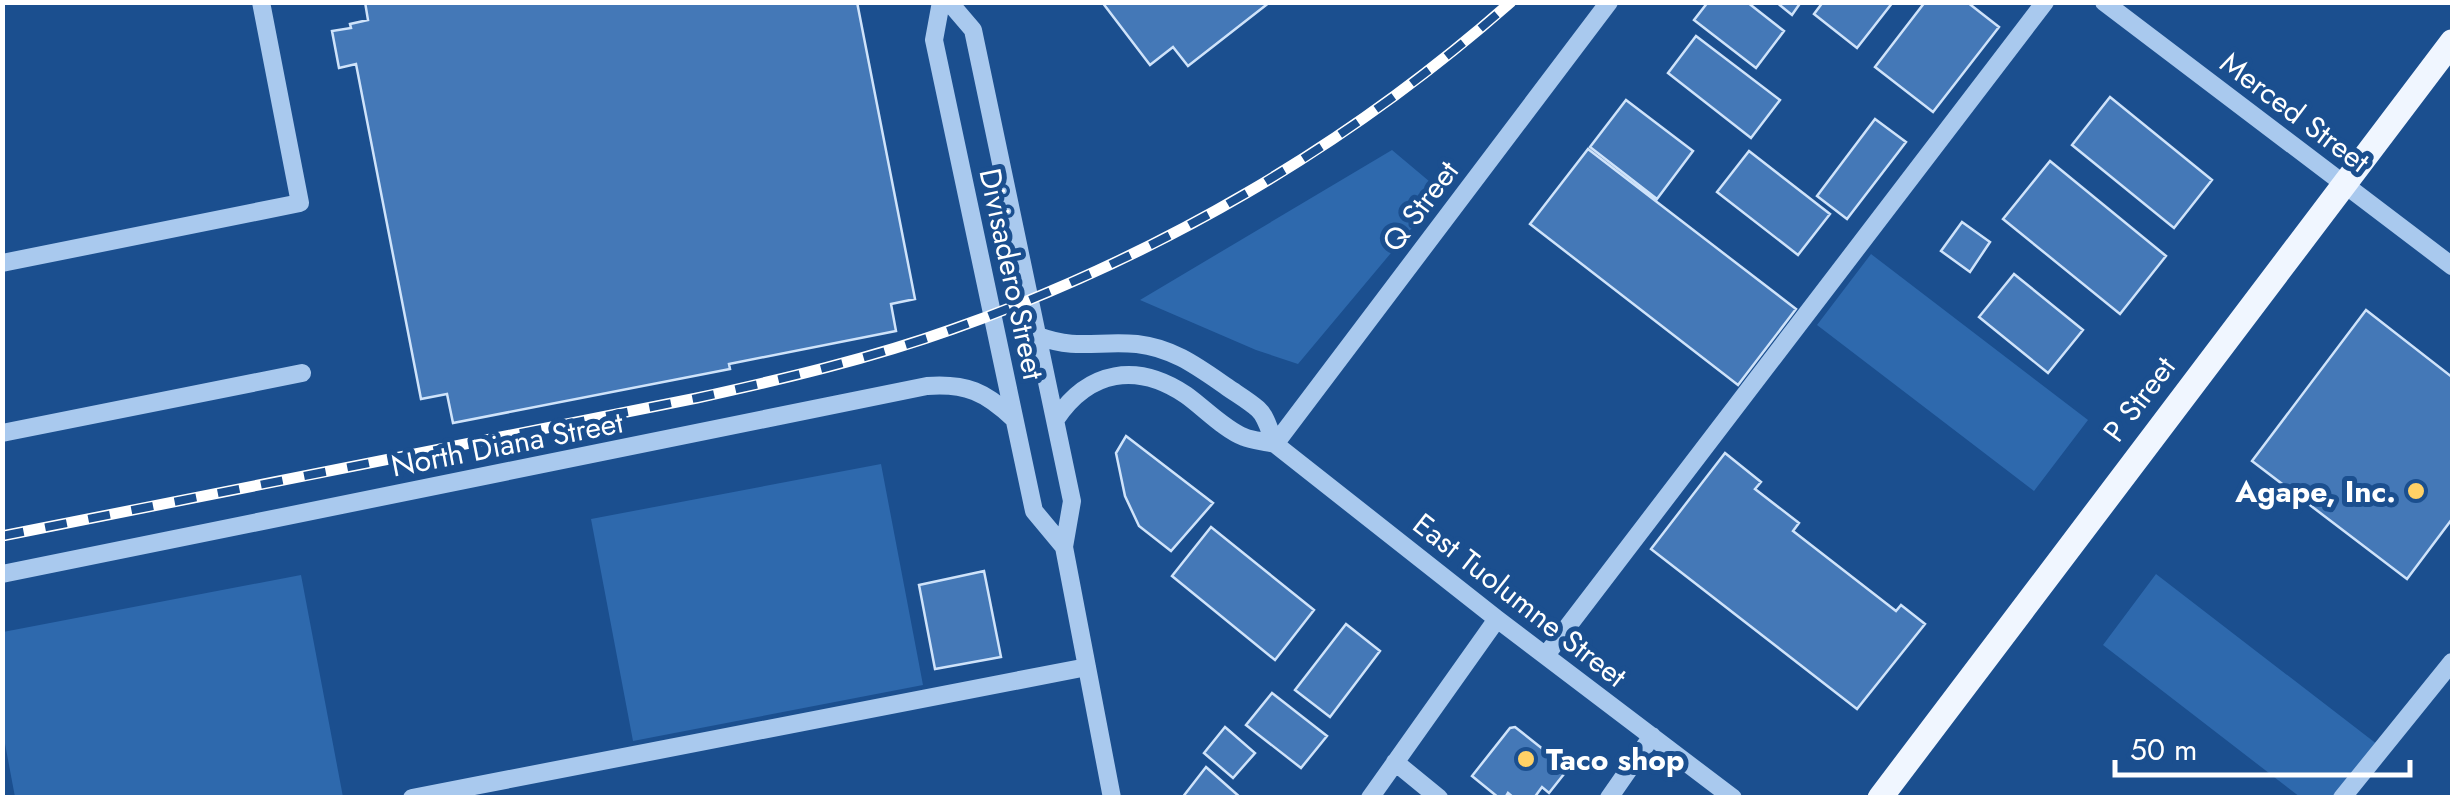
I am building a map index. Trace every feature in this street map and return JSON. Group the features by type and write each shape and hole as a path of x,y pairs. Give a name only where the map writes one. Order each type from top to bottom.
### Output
{"main road":[{"name":"P Street","path":"1880,798 2452,42"}],"street":[{"path":"2,263 300,204 261,2"},
{"name":"Divisadero Street","path":"940,2 934,40 1034,511 1064,547"},
{"name":"Divisadero Street","path":"949,2 974,30 1056,419 1072,500 1064,547 1112,798"},
{"name":"Q Street","path":"1274,444 1609,2"},
{"path":"1546,655 2045,2"},
{"name":"Merced Street","path":"2104,2 2452,266"},
{"name":"East Tuolumne Street","path":"1038,336 1072,346 1142,344 1187,359 1262,411 1274,444"},
{"path":"2,434 302,372"},
{"name":"East Tuolumne Street","path":"1056,419 1086,386 1130,375 1152,379 1181,392 1242,436 1274,444 1733,798"},
{"name":"North Diana Street","path":"2,574 927,386 966,387 983,394 1014,418"},
{"path":"1370,798 1497,619"},
{"path":"2342,798 2452,662"},
{"path":"412,798 1087,667"},
{"path":"1609,798 1652,736"},
{"path":"1395,762 1438,798"}],"shaded area":[{"path":"1392,150 1442,192 1298,364 1140,300"},
{"path":"1871,254 2088,420 2034,491 1817,325"},
{"path":"881,464 923,685 633,741 591,519"},
{"path":"2156,574 2382,748 2344,797 2300,797 2103,645"},
{"path":"301,575 343,797 15,797 3,733 3,632"}],"building":[{"path":"365,2 857,2 915,299 891,304 896,331 729,364 730,369 453,423 447,394 421,399 356,64 339,68 332,31 368,20"},
{"path":"1102,2 1270,2 1188,66 1173,47 1150,65"},
{"path":"1708,2 1747,2 1784,31 1756,68 1694,20"},
{"path":"1776,2 1801,2 1792,15"},
{"path":"1823,2 1893,2 1857,48 1814,14"},
{"path":"1925,2 1967,2 1999,27 1933,112 1875,67"},
{"path":"1696,36 1780,100 1751,138 1668,73"},
{"path":"2110,97 2212,180 2174,228 2072,145"},
{"path":"1626,100 1693,151 1657,199 1590,147"},
{"path":"1875,119 1906,142 1847,219 1817,196"},
{"path":"1588,149 1796,309 1738,385 1530,224"},
{"path":"1749,151 1830,214 1798,255 1717,192"},
{"path":"2050,161 2166,256 2120,314 2003,219"},
{"path":"1962,222 1990,242 1970,272 1941,251"},
{"path":"2014,274 2083,330 2048,373 1979,317"},
{"path":"2366,310 2452,377 2452,519 2407,579 2252,461"},
{"path":"1126,436 1213,503 1171,551 1139,526 1125,496 1116,453"},
{"path":"1725,453 1761,482 1755,489 1799,523 1793,531 1896,611 1901,605 1925,624 1857,709 1651,549"},
{"path":"1211,527 1314,610 1275,660 1172,576"},
{"path":"984,571 1001,657 935,669 919,585"},
{"path":"1346,624 1380,651 1330,717 1295,690"},
{"path":"1272,693 1327,736 1301,768 1246,725"},
{"path":"1225,727 1255,753 1233,778 1204,753"},
{"path":"1515,727 1568,769 1549,793 1542,787 1534,798 1514,798 1508,793 1499,798 1472,776 1510,728"},
{"path":"1206,767 1241,798 1182,798"}],"railway":[{"path":"2,536 697,398 858,359 953,329 1103,268 1247,192 1384,104 1511,2"}],"place":[{"name":"Agape, Inc.","path":"2416,491"},
{"name":"Taco shop","path":"1526,759"}]}
